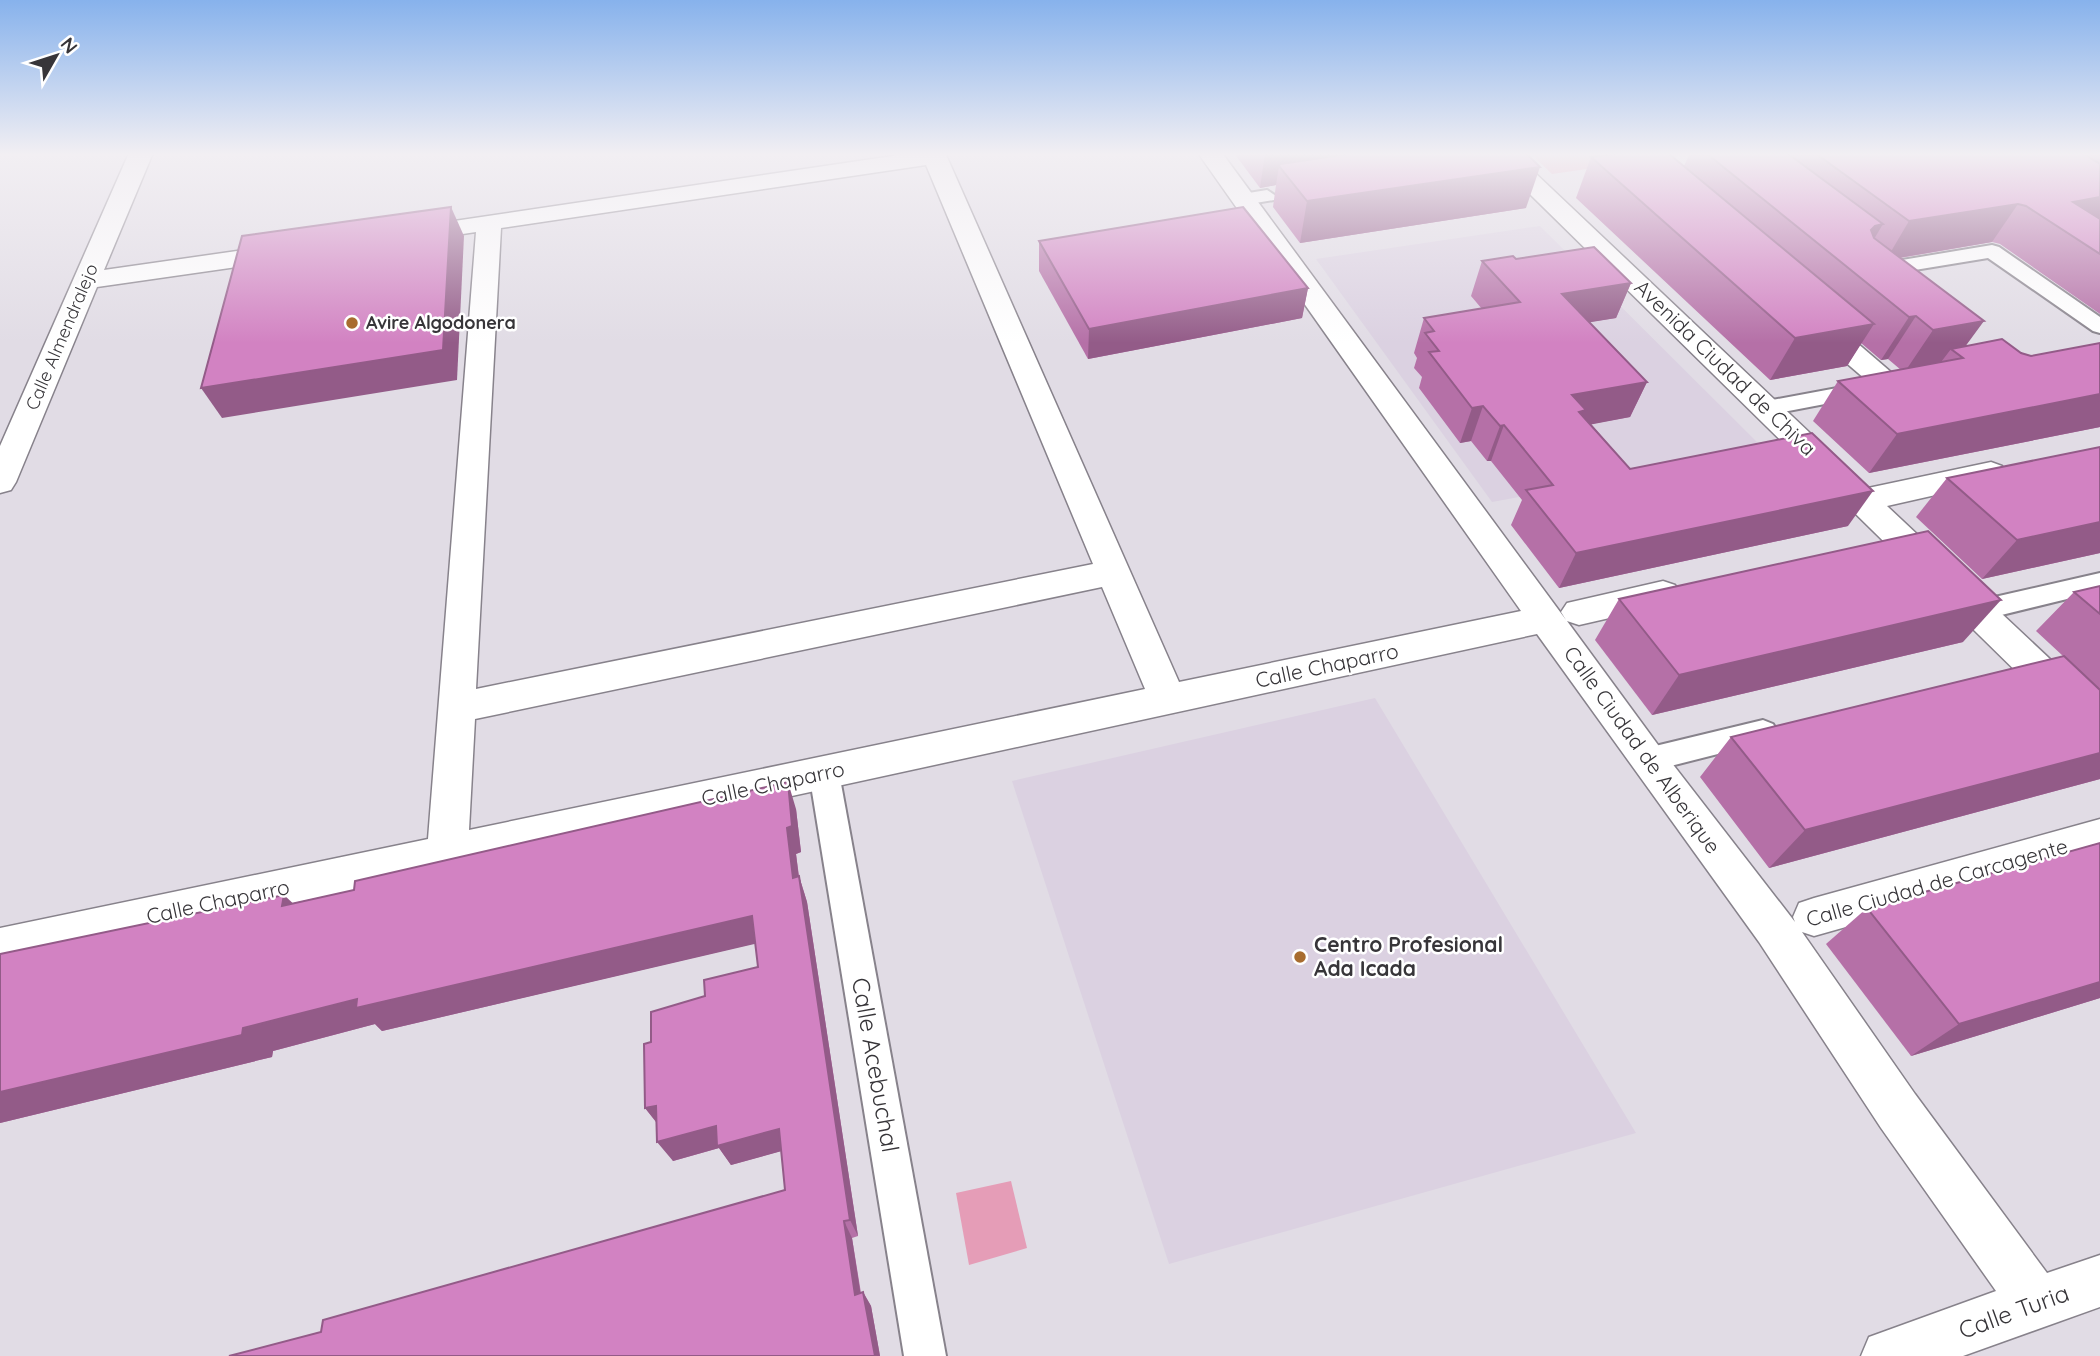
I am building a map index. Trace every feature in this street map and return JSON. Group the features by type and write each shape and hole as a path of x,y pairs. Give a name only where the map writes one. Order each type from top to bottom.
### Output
{"street":[{"name":"Calle Almendralejo","path":"0,482 114,216"},
{"path":"382,238 527,216"},
{"path":"960,216 1168,699"},
{"name":"Calle Ciudad de Alberique","path":"1268,216 1562,616 1647,760 1794,923 1898,1111 2037,1304"},
{"name":"Avenida Ciudad de Chiva","path":"1580,216 1767,408 1977,611 2023,671 2100,730"},
{"path":"447,853 489,222"},
{"path":"86,281 314,248"},
{"path":"1860,253 1881,280 1992,251 2100,327"},
{"path":"1795,303 1902,383"},
{"path":"1767,408 1902,383"},
{"path":"1862,500 2021,467"},
{"path":"1865,551 1906,542"},
{"path":"456,708 1114,572"},
{"path":"1977,611 2100,582"},
{"name":"Calle Chaparro","path":"0,948 1688,589"},
{"path":"1647,760 1794,725"},
{"name":"Calle Acebuchal","path":"824,773 925,1356"},
{"name":"Calle Ciudad de Carcagente","path":"1794,923 2100,837"},
{"name":"Calle Turia","path":"1888,1356 2100,1281"}],"shaded area":[{"path":"1540,226 1767,452 1492,502 1316,259"},
{"name":"Centro Profesional Ada Icada","path":"1375,698 1636,1133 1169,1264 1012,781"},
{"path":"1011,1181 1027,1248 969,1265 956,1193"}],"building":[{"name":"Avire Algodonera","path":"384,216 450,216 443,350 201,388 242,236"},
{"path":"1187,216 1250,216 1308,288 1089,329 1039,241"},
{"path":"1658,216 1744,216 1874,324 1795,338"},
{"path":"1784,216 1873,216 1883,224 1871,230 1874,238 1984,321 1933,330 1916,316 1909,317"},
{"path":"1902,216 1939,216 1909,221"},
{"path":"2042,216 2096,216 2100,219 2100,254"},
{"path":"1594,247 1631,283 1562,294 1647,382 1572,395 1586,410 1579,412 1630,469 1812,433 1873,491 1576,553 1526,490 1553,485 1504,425 1500,426 1483,406 1472,408 1429,352 1439,351 1425,333 1434,331 1424,318 1520,302 1482,261 1513,256 1516,259"},
{"path":"2002,339 2021,353 2031,356 2100,343 2100,394 1897,434 1838,381 1963,358 1951,349"},
{"path":"2100,447 2100,522 2017,540 1947,478"},
{"path":"1928,531 2001,600 1679,675 1619,599"},
{"path":"2100,586 2100,614 2074,592"},
{"path":"2064,656 2100,690 2100,753 1805,830 1731,737"},
{"path":"788,782 792,826 787,828 793,878 799,876 850,1220 844,1221 855,1295 863,1292 875,1356 229,1356 321,1332 323,1320 785,1190 779,1129 717,1146 716,1126 657,1142 656,1106 645,1108 644,1044 651,1042 651,1012 705,996 704,980 758,967 752,916 356,1008 357,999 243,1028 242,1035 0,1092 0,954 284,895 282,906 354,890 355,881"},
{"path":"2100,843 2100,982 1959,1024 1867,908"}],"place":[{"name":"Avire Algodonera","path":"352,323"},
{"name":"Centro Profesional Ada Icada","path":"1300,957"}]}
